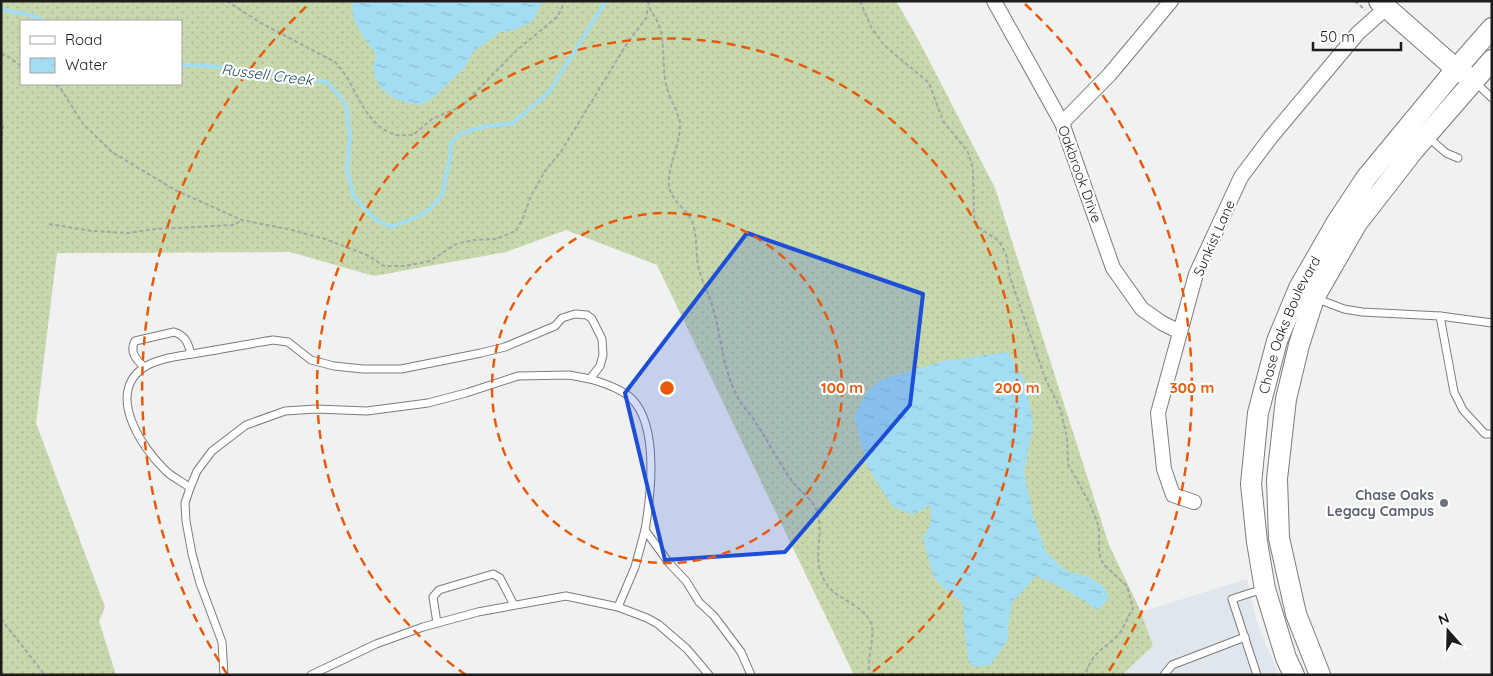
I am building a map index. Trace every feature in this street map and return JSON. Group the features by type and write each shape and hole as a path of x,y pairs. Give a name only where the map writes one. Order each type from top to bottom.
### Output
{"street":[{"name":"Oakbrook Drive","path":"994,1 1062,123 1113,268 1142,309 1162,323 1180,332"},
{"path":"1062,123 1110,74 1172,1"},
{"path":"1382,4 1456,69 1474,81"},
{"name":"Sunkist Lane","path":"1194,502 1173,495 1164,469 1158,413 1196,274 1242,177 1271,137 1382,4"},
{"name":"Chase Oaks Boulevard","path":"1320,675 1296,614 1279,538 1277,479 1286,399 1299,345 1306,293 1337,222 1366,178 1492,28"},
{"name":"Chase Oaks Boulevard","path":"1294,675 1286,658 1264,589 1251,484 1258,413 1278,341 1306,293 1357,223 1427,136 1492,60"},
{"path":"1264,589 1288,585"}],"lane":[{"path":"1474,81 1492,98"},
{"path":"1427,136 1446,153 1458,158"},
{"path":"1306,293 1344,309 1362,312 1440,316 1492,323"},
{"path":"190,488 166,472 136,434 128,405 128,391 133,377 144,367 168,358 273,340 288,342 311,360 318,362 364,369 401,369 505,347 555,326 562,318 575,314 587,315 592,319 602,339 604,355 600,366 590,379"},
{"path":"1440,316 1454,392 1463,410 1485,434 1492,434"},
{"path":"144,367 132,353 131,347 135,341 174,332 186,339 191,354"},
{"path":"224,675 222,642 200,583 192,554 187,529 185,503 197,471 212,451 246,425 285,411 367,411 428,403 518,376 569,375 590,379 608,385 631,398 640,411 646,429 650,450 651,496 645,530 635,567 618,607"},
{"path":"645,530 669,563 686,581 699,602 714,616 741,652 751,675"},
{"path":"437,623 433,597 439,590 493,574 500,578 514,605"},
{"path":"1258,675 1232,599 1264,589"},
{"path":"311,675 376,644 437,623 514,605 566,596 618,607 658,624 687,649 709,675"},
{"path":"1164,675 1172,666 1245,637"}],"path":[{"path":"227,1 259,22 335,62 343,70 372,120 394,135 413,135 432,119 462,106 516,51 558,16 566,1"},
{"path":"53,85 58,86 83,124 112,152 175,190 242,220 325,239 367,255 384,266 404,266 430,261 456,244 474,240 496,239 516,231 530,198 545,171 562,150 626,45 646,18 648,1"},
{"path":"860,1 870,27 884,45 929,83 943,121 968,152 973,169 974,216 978,228 999,241 1006,254 1010,276 1045,378 1060,408 1067,437 1068,464 1090,504 1099,527 1099,552 1103,564 1127,586 1133,608 1119,634 1096,652 1089,663 1086,675"},
{"path":"648,7 660,26 666,87 680,122 677,149 670,170 669,187 675,200 692,222 702,283 716,318 725,366 739,400 752,416 792,481 816,508 820,530 818,558 820,570 829,586 864,613 871,622 873,632 868,661 870,675"},
{"path":"1,54 6,55 20,65"},
{"path":"1,119 3,126 1,143"},
{"path":"50,224 92,231 128,233 155,229 234,225 242,220"},
{"path":"1,619 45,675"}],"highlighted area":[{"path":"747,233 923,294 910,405 785,552 665,560 625,393"}],"shaded area":[{"path":"1247,579 1257,623 1279,675 1122,675 1153,646 1141,612"}],"green space":[{"path":"1,1 896,1 918,39 995,188 1109,545 1141,612 1153,646 1122,675 854,675 657,265 566,230 506,252 374,276 290,252 57,253 36,423 105,607 99,621 116,675 1,675"}],"water":[{"path":"352,1 543,1 532,22 514,30 500,32 472,53 465,67 436,95 422,105 411,104 393,98 380,87 373,67 376,54 356,24 352,10"},
{"path":"1008,352 1026,383 1033,425 1024,472 1033,515 1046,552 1066,571 1089,577 1104,587 1109,598 1098,610 1063,588 1036,576 1012,603 1008,640 990,665 976,667 969,664 963,604 934,578 923,538 930,523 930,505 913,515 893,507 868,468 854,417 867,392 880,380 943,361"}],"waterway":[{"name":"Russell Creek","path":"182,65 209,66 290,75 327,82 346,104 350,138 347,170 354,197 376,220 391,227 419,216 430,209 442,195 450,158 451,143 460,134 482,127 513,123 549,92 606,1"},
{"name":"Russell Creek","path":"1,9 34,16 42,20"}],"place":[{"name":"Chase Oaks Legacy Campus","path":"1444,503"}]}
